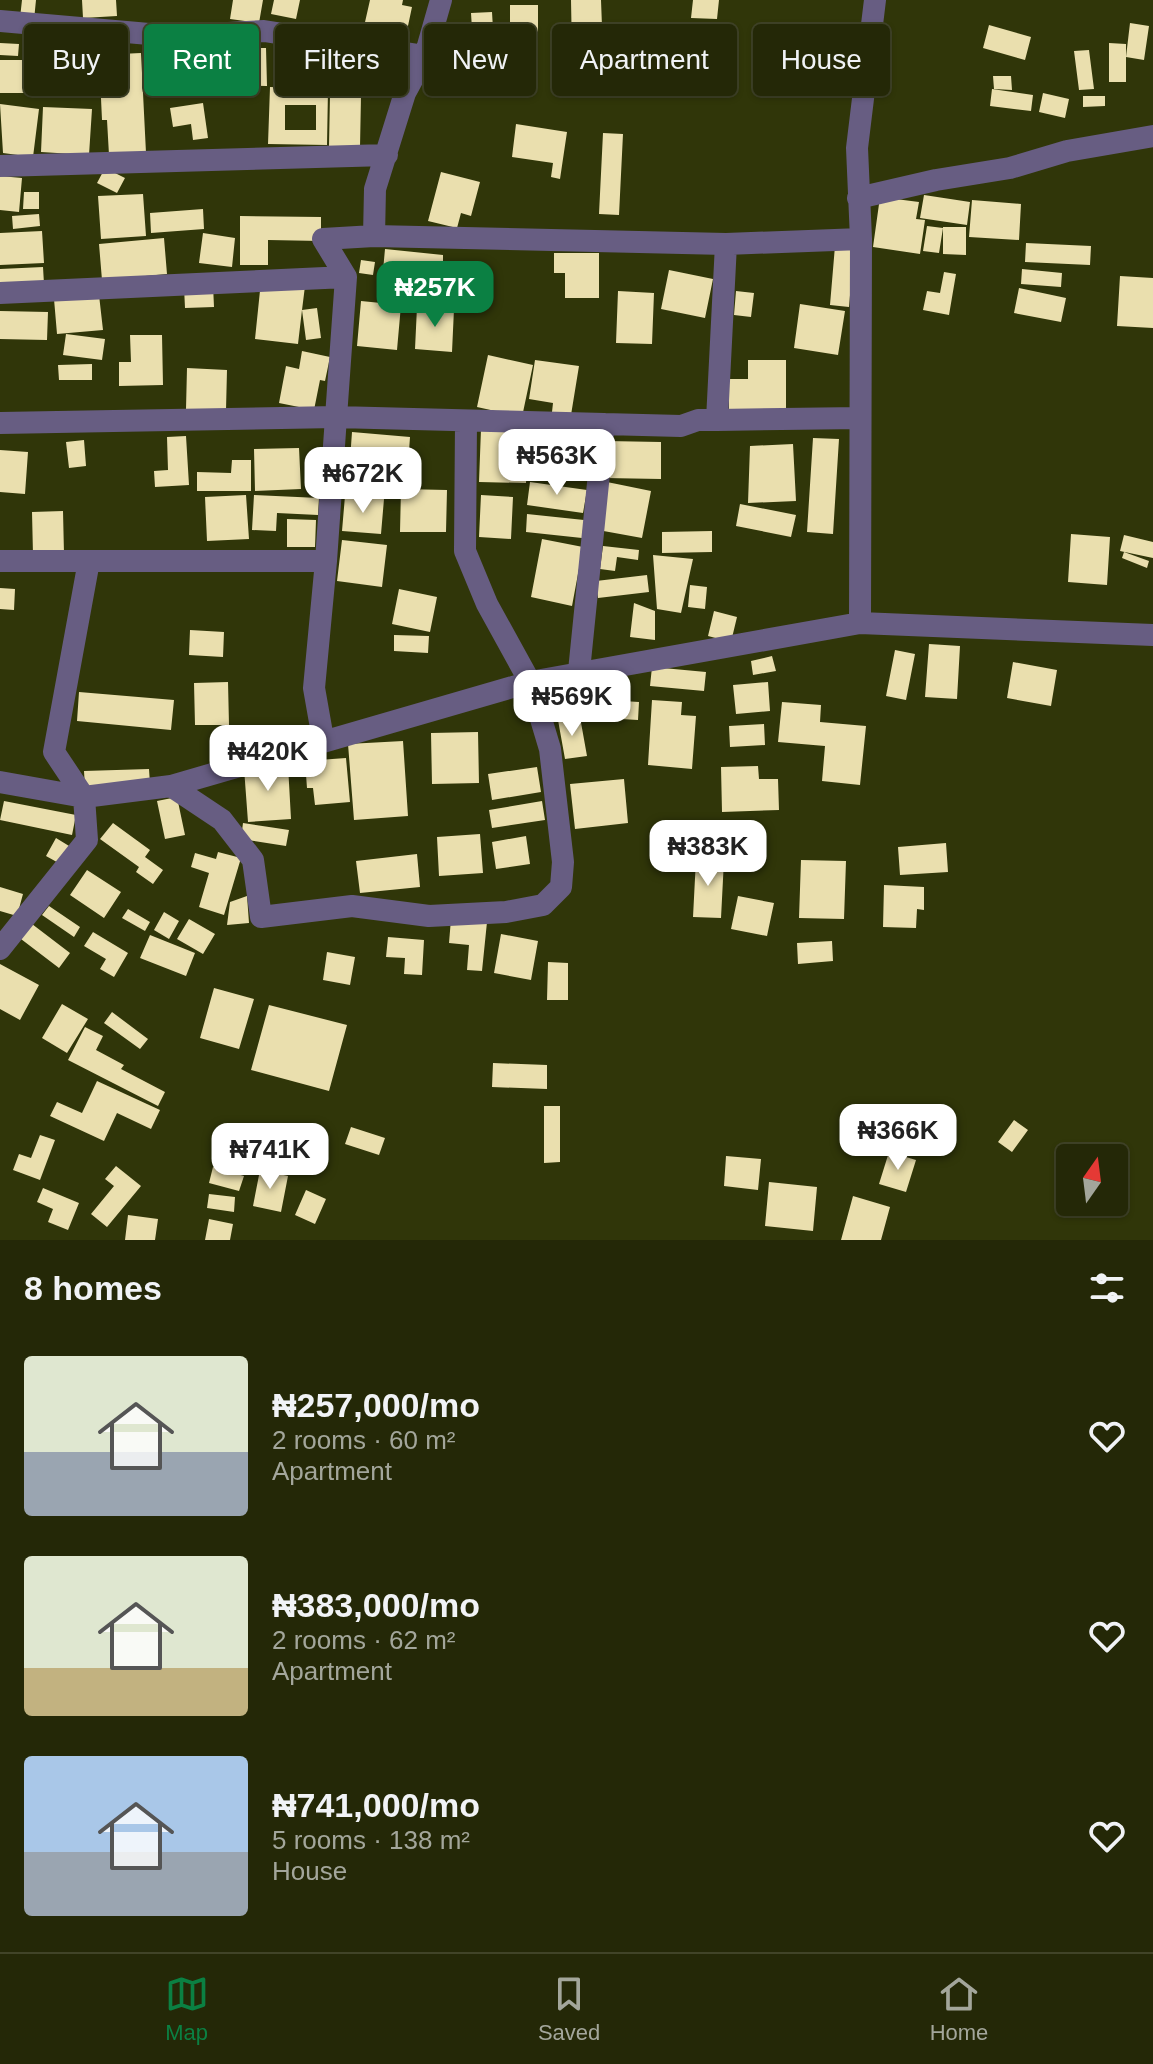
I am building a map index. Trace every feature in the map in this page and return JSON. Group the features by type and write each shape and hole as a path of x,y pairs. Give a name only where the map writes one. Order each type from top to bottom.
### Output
{"street":[{"path":"434,24 441,0"},
{"path":"860,623 861,239 857,148 875,0"},
{"path":"0,21 172,36 264,31 424,56"},
{"path":"374,236 375,189 405,93 424,58"},
{"path":"858,198 936,180 1010,168 1080,148 1153,136"},
{"path":"0,166 387,155"},
{"path":"323,739 314,688 346,277 323,239 374,236 726,244 861,239"},
{"path":"717,420 726,244"},
{"path":"0,293 346,277"},
{"path":"0,423 336,417 466,423 681,426 698,420 860,418"},
{"path":"171,786 222,820 253,860 261,917 352,906 429,916 506,912 543,905 561,887 563,862 550,749 530,682 487,604 465,551 466,423"},
{"path":"579,671 604,424"},
{"path":"0,561 326,561"},
{"path":"0,949 87,840 84,797 54,752 89,561"},
{"path":"0,782 84,797 171,786 323,739 530,682 860,623 1153,635"}],"building":[{"path":"22,0 36,0 34,20 20,18"},
{"path":"82,0 116,0 117,16 83,18"},
{"path":"233,0 263,0 259,23 230,19"},
{"path":"274,0 300,0 296,19 271,14"},
{"path":"370,0 403,0 402,5 412,7 408,26 365,24"},
{"path":"571,0 601,0 602,24 571,24"},
{"path":"693,0 719,0 717,19 691,18"},
{"path":"510,5 538,5 538,61 536,24 495,24 510,22"},
{"path":"492,12 493,24 472,24 471,13"},
{"path":"1130,23 1149,26 1144,60 1126,57"},
{"path":"989,25 1031,37 1025,60 983,48"},
{"path":"751,34 753,34 751,58"},
{"path":"0,43 19,44 18,56 0,55"},
{"path":"1109,43 1126,44 1126,82 1109,82"},
{"path":"259,48 266,48 267,86 259,86"},
{"path":"1089,50 1094,89 1079,90 1074,51"},
{"path":"141,53 146,153 109,155 107,120 102,120 101,96 128,96 128,54"},
{"path":"0,60 24,60 24,93 0,93"},
{"path":"993,76 1011,76 1012,90 994,89"},
{"path":"270,87 275,87 275,96 328,96 327,145 268,144","holes":["285,105 316,105 316,130 285,130"]},
{"path":"992,89 1033,95 1031,111 990,106"},
{"path":"1043,93 1069,99 1065,118 1039,112"},
{"path":"330,96 361,96 360,147 329,146"},
{"path":"1083,96 1105,96 1105,106 1083,107"},
{"path":"203,103 208,138 193,140 191,124 173,127 170,108"},
{"path":"0,104 39,109 33,157 3,153"},
{"path":"43,107 92,109 89,155 41,152"},
{"path":"516,124 567,132 560,179 551,177 553,163 512,157"},
{"path":"603,133 623,134 619,215 599,214"},
{"path":"105,168 125,178 117,193 97,183"},
{"path":"441,172 480,182 471,216 461,213 457,228 428,221"},
{"path":"0,176 22,178 19,212 0,210"},
{"path":"24,192 39,192 39,209 23,209"},
{"path":"143,194 146,236 101,239 98,196"},
{"path":"924,195 970,202 967,225 920,218"},
{"path":"880,197 919,202 916,219 925,220 920,254 873,247"},
{"path":"972,200 1021,204 1019,240 969,237"},
{"path":"203,209 204,229 151,233 150,213"},
{"path":"39,214 40,226 13,229 12,216"},
{"path":"240,216 321,217 321,241 268,240 268,265 240,265"},
{"path":"927,226 943,228 939,253 923,251"},
{"path":"943,227 966,227 966,255 943,254"},
{"path":"42,231 44,263 0,265 0,233"},
{"path":"203,233 235,238 232,267 199,263"},
{"path":"164,238 167,274 102,280 99,244"},
{"path":"1026,243 1091,246 1090,265 1025,262"},
{"path":"835,246 854,248 849,307 830,305"},
{"path":"385,249 443,255 443,263 469,266 466,302 381,293"},
{"path":"554,253 599,253 599,298 565,298 565,273 554,273"},
{"path":"361,260 375,262 373,275 359,273"},
{"path":"43,267 44,284 0,287 0,269"},
{"path":"1022,269 1062,273 1061,287 1021,284"},
{"path":"669,270 713,279 705,318 661,309"},
{"path":"944,272 956,274 949,315 923,310 927,291 940,293"},
{"path":"1120,276 1153,278 1153,328 1117,326"},
{"path":"261,281 305,286 298,344 255,339"},
{"path":"213,285 214,307 185,308 184,287"},
{"path":"1019,288 1066,298 1061,322 1014,313"},
{"path":"618,291 654,293 652,344 616,343"},
{"path":"736,291 754,293 751,317 734,315"},
{"path":"99,295 103,330 57,334 54,299"},
{"path":"361,301 401,305 397,350 357,346"},
{"path":"800,304 845,311 838,355 794,348"},
{"path":"417,307 454,309 452,352 415,349"},
{"path":"317,308 321,338 306,340 302,310"},
{"path":"0,311 48,312 47,340 0,339"},
{"path":"66,334 105,339 102,360 63,355"},
{"path":"130,335 162,335 163,385 119,386 119,362 131,362"},
{"path":"302,351 330,357 325,381 320,380 314,410 279,403 286,366 299,369"},
{"path":"488,355 533,365 522,417 477,407"},
{"path":"535,360 579,366 571,415 552,412 553,403 529,399"},
{"path":"748,360 786,360 786,410 729,410 729,379 748,379"},
{"path":"92,364 92,380 59,380 58,365"},
{"path":"187,368 227,370 226,410 186,409"},
{"path":"481,429 528,430 526,483 479,482"},
{"path":"352,432 410,437 407,479 349,474"},
{"path":"186,436 189,485 155,487 154,471 168,470 167,437"},
{"path":"813,438 839,439 833,534 807,532"},
{"path":"84,440 86,466 69,468 66,442"},
{"path":"540,441 585,445 583,471 538,468"},
{"path":"606,441 661,442 661,479 605,478"},
{"path":"793,444 796,501 748,503 750,446"},
{"path":"299,448 301,489 255,491 254,449"},
{"path":"0,450 28,452 25,494 0,492"},
{"path":"232,460 251,460 251,491 197,491 197,472 231,473"},
{"path":"530,482 587,490 583,513 527,505"},
{"path":"607,482 651,491 642,538 598,530"},
{"path":"401,489 447,490 446,532 400,532"},
{"path":"246,495 249,539 207,541 205,497"},
{"path":"254,495 319,498 318,515 277,513 276,531 252,530"},
{"path":"481,495 513,497 511,539 479,537"},
{"path":"345,496 384,499 381,534 342,531"},
{"path":"740,504 796,515 791,537 736,526"},
{"path":"63,511 64,554 33,555 32,512"},
{"path":"527,514 584,520 582,538 526,532"},
{"path":"287,519 316,520 315,547 287,547"},
{"path":"712,531 712,552 662,553 662,532"},
{"path":"1071,534 1110,537 1107,585 1068,582"},
{"path":"1124,535 1153,542 1153,558 1120,551"},
{"path":"542,539 583,547 572,606 531,597"},
{"path":"342,540 387,545 382,587 337,581"},
{"path":"603,546 639,550 638,560 617,557 615,571 600,569"},
{"path":"1124,552 1149,561 1147,568 1122,558"},
{"path":"653,555 693,559 681,613 657,609"},
{"path":"647,575 649,592 598,598 596,581"},
{"path":"690,585 707,587 705,609 688,607"},
{"path":"0,588 15,589 14,610 0,609"},
{"path":"399,589 437,597 430,632 392,624"},
{"path":"634,603 655,611 655,640 630,637"},
{"path":"714,611 737,617 731,642 708,636"},
{"path":"190,630 224,632 223,657 189,655"},
{"path":"394,635 429,636 428,653 394,651"},
{"path":"929,644 960,646 957,699 925,697"},
{"path":"895,650 915,654 906,700 886,696"},
{"path":"772,656 776,671 753,675 751,661"},
{"path":"1013,662 1057,670 1051,706 1007,698"},
{"path":"652,667 706,672 704,691 650,686"},
{"path":"228,682 229,725 195,725 194,683"},
{"path":"768,682 770,711 736,714 733,685"},
{"path":"79,692 174,700 171,730 77,721"},
{"path":"652,700 682,702 681,715 696,716 692,769 648,765"},
{"path":"623,701 639,702 638,720 621,719"},
{"path":"782,702 821,705 820,722 866,726 860,785 822,781 825,746 778,742"},
{"path":"580,717 587,756 565,759 558,720"},
{"path":"764,724 765,745 730,747 729,726"},
{"path":"478,732 479,783 432,784 431,733"},
{"path":"403,741 408,816 354,820 348,744"},
{"path":"346,758 350,802 315,805 313,788 307,788 305,761"},
{"path":"288,765 291,819 248,822 244,768"},
{"path":"758,766 759,779 778,779 779,810 722,812 721,767"},
{"path":"537,767 541,792 492,800 488,774"},
{"path":"149,769 150,784 85,787 84,771"},
{"path":"624,779 628,823 575,829 570,784"},
{"path":"177,797 185,835 165,839 157,801"},
{"path":"4,801 76,815 72,835 0,820"},
{"path":"542,801 545,820 492,828 489,810"},
{"path":"113,823 150,850 145,857 163,870 153,884 136,872 139,867 100,839"},
{"path":"243,823 289,830 286,846 241,839"},
{"path":"480,834 483,873 439,876 437,837"},
{"path":"526,836 530,864 496,869 492,842"},
{"path":"56,838 74,849 64,866 46,856"},
{"path":"946,843 948,872 900,875 898,847"},
{"path":"218,852 241,858 224,915 199,907 209,873 191,867 195,853 216,859"},
{"path":"417,854 420,887 360,893 356,861"},
{"path":"696,859 724,860 721,918 693,917"},
{"path":"801,860 846,861 844,919 799,918"},
{"path":"87,870 121,892 104,918 70,895"},
{"path":"884,885 924,887 924,910 917,909 916,928 883,927"},
{"path":"0,887 23,894 17,916 0,911"},
{"path":"247,896 249,923 227,925 230,902"},
{"path":"738,896 774,903 767,936 731,929"},
{"path":"49,906 80,927 74,937 42,915"},
{"path":"128,909 150,922 145,931 122,918"},
{"path":"164,912 179,921 169,939 154,930"},
{"path":"189,919 215,934 203,954 177,939"},
{"path":"451,919 487,922 482,971 467,970 469,945 449,943"},
{"path":"32,924 70,953 59,968 21,939"},
{"path":"93,932 128,953 114,977 100,969 106,959 84,946"},
{"path":"501,934 538,941 531,980 494,973"},
{"path":"150,935 195,953 186,976 140,958"},
{"path":"388,937 424,940 422,975 404,974 405,958 386,957"},
{"path":"832,941 833,961 798,964 797,943"},
{"path":"327,952 355,957 350,985 323,980"},
{"path":"548,962 568,963 568,1000 547,1000"},
{"path":"0,964 39,985 20,1020 0,1009"},
{"path":"214,988 254,999 239,1049 200,1038"},
{"path":"62,1004 88,1019 67,1053 42,1038"},
{"path":"269,1005 347,1025 329,1091 251,1070"},
{"path":"112,1012 148,1039 140,1049 104,1023"},
{"path":"85,1027 103,1036 96,1050 124,1065 121,1069 165,1092 158,1106 68,1060"},
{"path":"493,1063 547,1065 547,1089 492,1087"},
{"path":"97,1081 160,1110 151,1129 117,1113 104,1141 50,1116 57,1102 82,1113"},
{"path":"544,1106 560,1106 560,1162 544,1163"},
{"path":"1014,1120 1028,1130 1012,1152 998,1142"},
{"path":"351,1127 385,1138 379,1155 345,1144"},
{"path":"40,1135 55,1140 40,1180 13,1170 19,1154 31,1158"},
{"path":"889,1152 916,1160 906,1192 879,1184"},
{"path":"726,1156 761,1159 758,1190 724,1186"},
{"path":"116,1166 141,1186 107,1227 91,1214 114,1186 105,1179"},
{"path":"213,1167 244,1176 239,1191 209,1183"},
{"path":"260,1170 288,1176 281,1212 253,1206"},
{"path":"769,1182 817,1187 813,1231 765,1226"},
{"path":"43,1188 79,1203 68,1230 48,1222 53,1209 37,1202"},
{"path":"306,1190 326,1199 315,1224 295,1215"},
{"path":"209,1194 235,1197 234,1212 207,1208"},
{"path":"853,1196 890,1207 881,1240 841,1240"},
{"path":"128,1215 158,1219 155,1240 125,1240"},
{"path":"209,1219 233,1224 230,1240 205,1240"}]}
